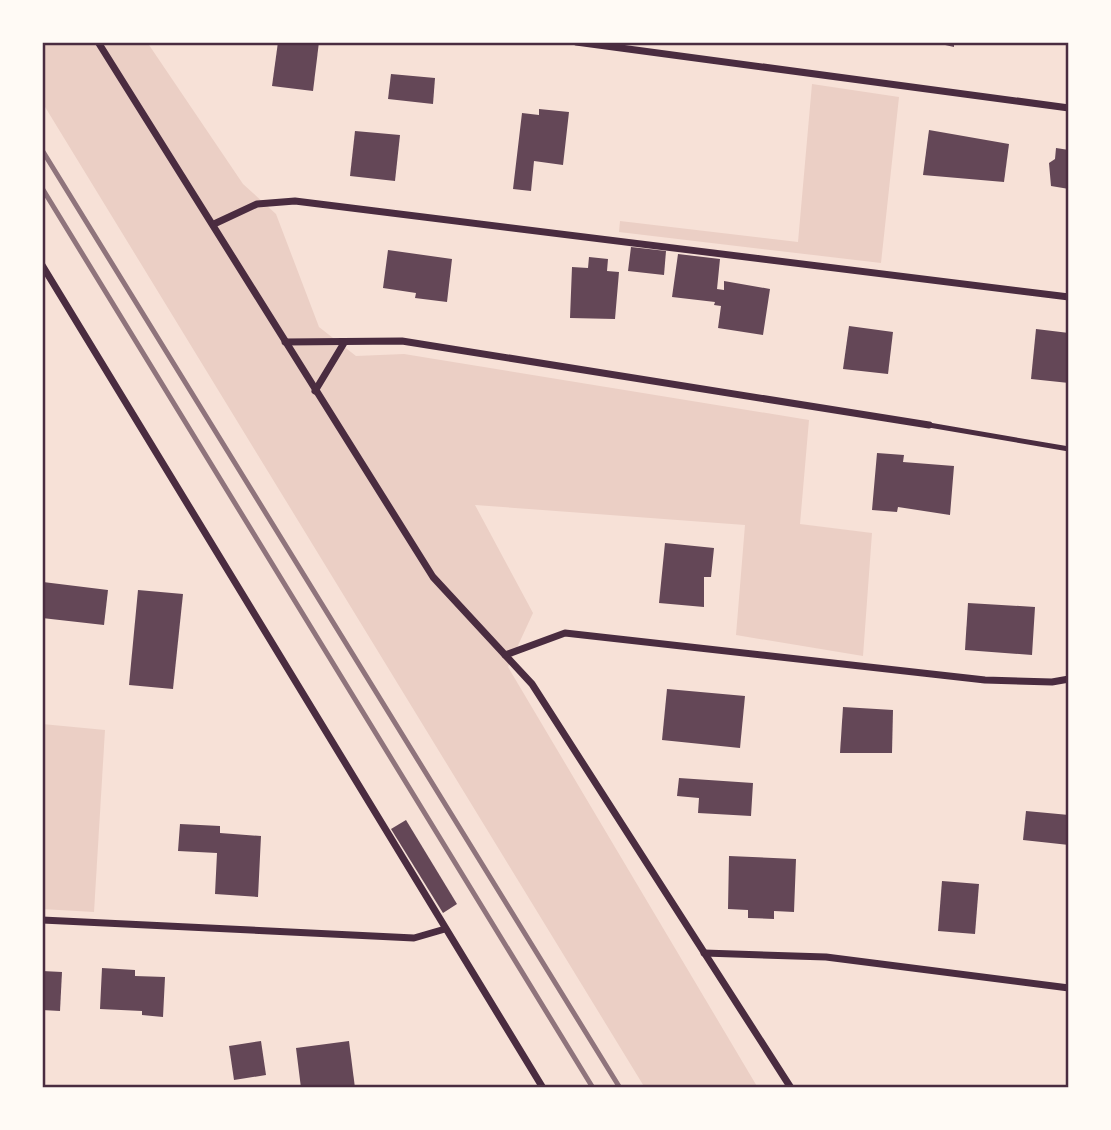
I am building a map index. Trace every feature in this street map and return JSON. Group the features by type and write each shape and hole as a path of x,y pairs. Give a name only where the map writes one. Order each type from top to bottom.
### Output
{"street":[{"path":"98,42 433,577 532,684 791,1088"},
{"path":"576,42 1069,108"},
{"path":"214,224 257,204 295,201 1069,297"},
{"path":"42,265 543,1088"},
{"path":"285,342 402,341 929,425"},
{"path":"315,391 344,343"},
{"path":"505,655 565,633 985,680 1052,682 1069,679"},
{"path":"42,920 414,938 445,929"},
{"path":"704,953 826,957 1069,988"}],"lane":[{"path":"929,425 1069,449"}],"shaded area":[{"path":"42,42 147,42 243,184 276,214 319,327 356,356 404,354 809,420 800,524 872,533 863,656 736,635 745,525 475,505 533,613 508,667 758,1088 645,1088 42,102"},
{"path":"812,84 899,97 881,263 619,232 620,221 798,242"},
{"path":"42,724 105,730 94,912 42,909"}],"building":[{"path":"278,42 319,42 313,91 272,86"},
{"path":"932,42 954,42 954,47"},
{"path":"391,74 435,78 433,104 388,99"},
{"path":"539,109 569,112 563,165 534,161 531,191 513,189 522,113 539,115"},
{"path":"929,130 1009,144 1004,182 923,175"},
{"path":"355,131 400,135 395,181 350,176"},
{"path":"1056,148 1069,150 1069,189 1051,186 1049,163 1055,159"},
{"path":"631,247 666,251 664,275 628,271"},
{"path":"388,250 452,259 447,302 415,298 416,293 383,288"},
{"path":"678,254 720,259 717,289 724,290 724,281 770,289 763,335 718,328 721,306 714,305 715,302 672,297"},
{"path":"589,257 608,259 607,271 619,272 615,319 570,318 572,267 588,268"},
{"path":"849,326 893,332 888,374 843,369"},
{"path":"1036,329 1069,333 1069,383 1031,379"},
{"path":"877,453 904,455 903,462 954,466 950,515 898,507 897,512 872,510"},
{"path":"665,543 714,548 711,577 704,577 704,607 659,603"},
{"path":"43,582 108,590 104,625 42,618"},
{"path":"138,590 183,594 173,689 129,685"},
{"path":"968,603 1035,607 1032,655 965,650"},
{"path":"667,689 745,696 740,748 662,740"},
{"path":"843,707 893,710 892,753 840,753"},
{"path":"679,778 753,783 751,816 698,813 699,798 677,796"},
{"path":"1026,811 1069,815 1069,845 1023,840"},
{"path":"406,820 457,904 443,913 391,829"},
{"path":"180,824 220,826 220,833 261,836 258,897 215,894 217,853 178,851"},
{"path":"729,856 796,859 794,912 774,911 774,919 748,918 748,910 728,909"},
{"path":"942,881 979,884 975,934 938,931"},
{"path":"102,968 135,970 135,976 165,977 163,1017 142,1015 142,1011 100,1009"},
{"path":"42,971 62,972 60,1011 42,1010"},
{"path":"261,1041 266,1075 234,1080 229,1046"},
{"path":"349,1041 355,1088 301,1088 296,1048"}],"railway":[{"path":"42,150 620,1088"},
{"path":"42,188 593,1088"}]}
